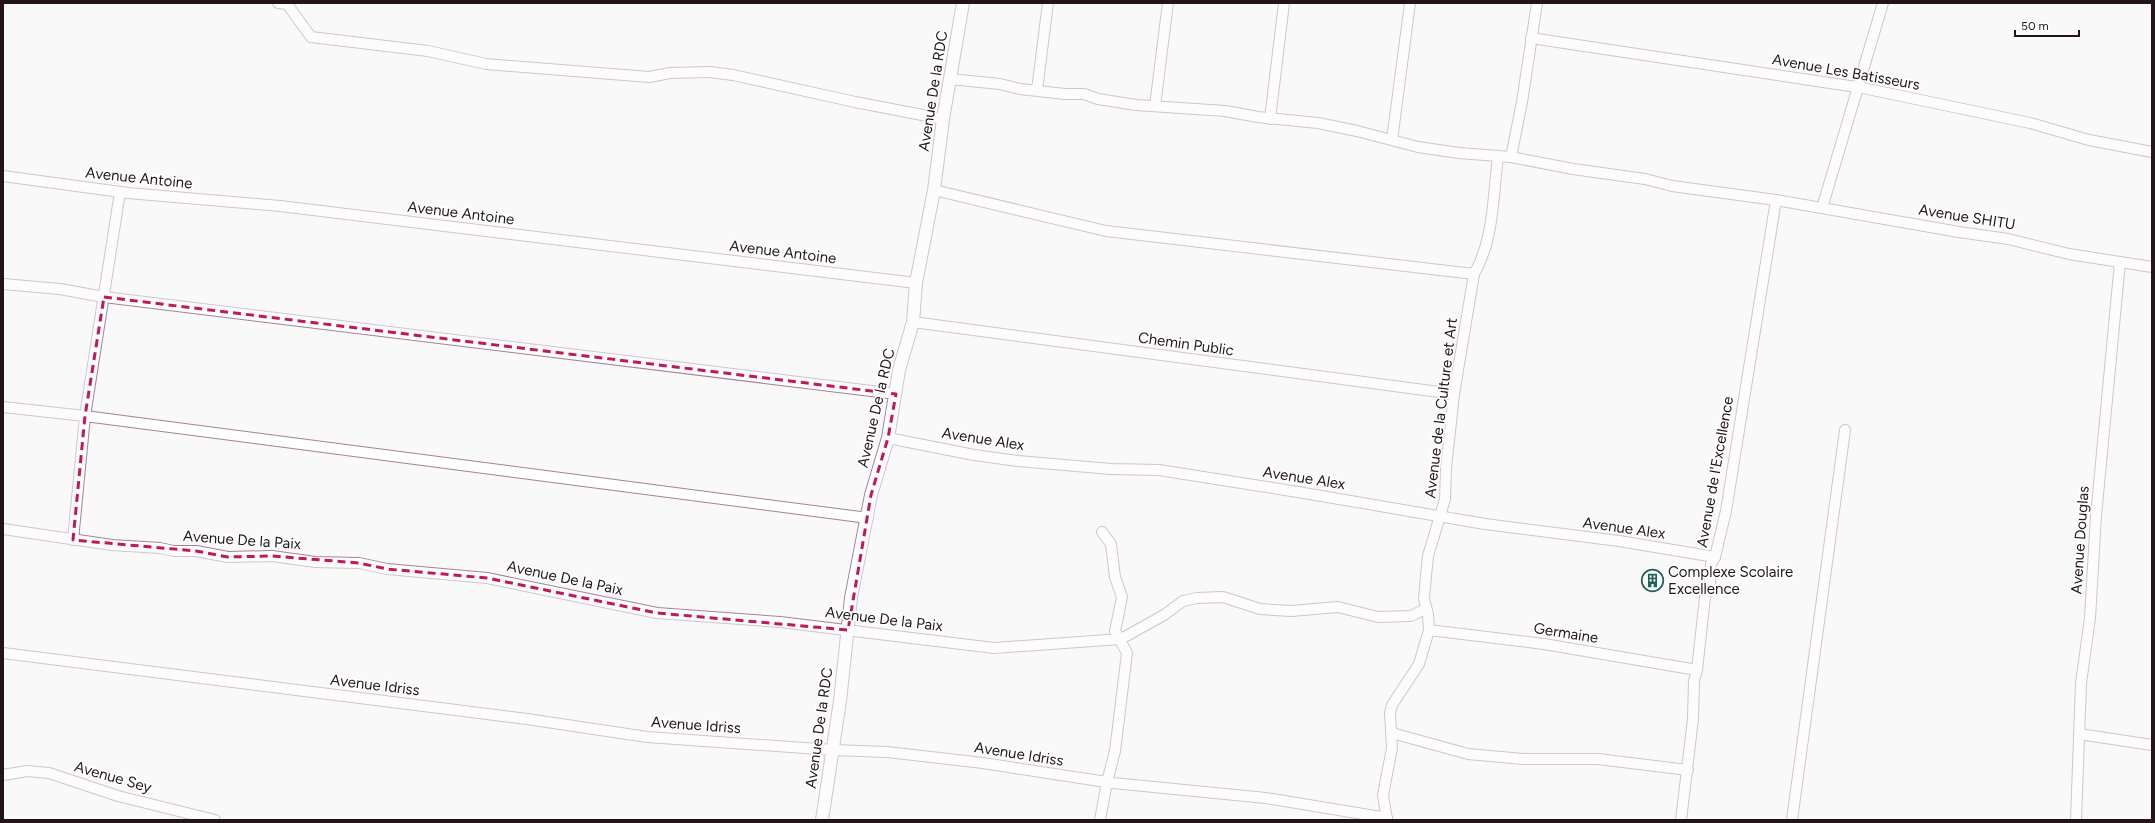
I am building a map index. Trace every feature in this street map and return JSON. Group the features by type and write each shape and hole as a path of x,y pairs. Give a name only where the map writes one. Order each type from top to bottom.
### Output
{"street":[{"path":"278,3 286,4 311,38 428,51 486,64 649,77 670,73 710,72 733,75 855,102 943,119"},
{"name":"Avenue De la RDC","path":"822,820 833,750 851,598 868,518 871,495 888,438 899,370 913,322 916,283 934,190 943,119 963,3"},
{"path":"1037,90 1048,3"},
{"path":"1155,106 1168,3"},
{"path":"1270,119 1284,3"},
{"path":"1392,140 1410,3"},
{"path":"1511,157 1522,102 1537,3"},
{"path":"1822,208 1883,3"},
{"name":"Avenue Les Batisseurs","path":"1531,38 1858,87 2030,123 2089,140 2152,152"},
{"name":"Avenue SHITU","path":"950,79 1000,84 1037,90 1084,94 1115,102 1225,111 1270,119 1318,124 1418,147 1498,157 1511,157 1574,169 1645,179 1672,186 1776,200 1959,232 2008,238 2069,254 2152,267"},
{"name":"Avenue de la Culture et Art","path":"1387,819 1383,795 1390,762 1392,734 1389,721 1392,705 1418,664 1429,630 1428,614 1425,608 1424,599 1428,556 1445,499 1446,468 1454,394 1474,274 1487,236 1498,157"},
{"name":"Avenue Antoine","path":"3,176 120,192 280,206 916,283"},
{"path":"934,190 1106,231 1474,274"},
{"path":"73,540 85,416 120,192"},
{"name":"Avenue de l'Excellence","path":"1681,820 1693,719 1694,681 1697,670 1705,597 1710,583 1711,564 1715,557 1726,511 1776,200"},
{"name":"Avenue Douglas","path":"2076,820 2081,683 2090,618 2096,516 2120,262"},
{"path":"3,284 60,289 104,297 896,394"},
{"name":"Chemin Public","path":"913,322 1454,394"},
{"path":"3,407 85,416 868,518"},
{"path":"1792,820 1845,430"},
{"name":"Avenue Alex","path":"888,438 974,455 1018,461 1111,469 1159,470 1440,515 1486,524 1619,541 1715,557"},
{"name":"Avenue De la Paix","path":"3,529 112,545 160,548 174,551 196,550 228,557 272,556 315,562 359,563 387,569 511,581 557,594 657,613 780,622 994,648 1121,639"},
{"path":"1100,820 1107,782 1116,751 1127,653 1121,639 1115,631 1122,597 1115,577 1111,544 1102,532"},
{"path":"1121,639 1164,615 1182,601 1197,598 1223,597 1260,609 1291,611 1338,607 1378,617 1411,616 1425,608"},
{"name":"Germaine","path":"1429,630 1544,644 1697,670"},
{"name":"Avenue Idriss","path":"3,653 528,719 647,737 833,750 887,752 983,763 1107,782 1266,798 1387,819"},
{"path":"1392,734 1468,754 1523,759 1598,759 1688,770"},
{"path":"2078,734 2152,746"},
{"name":"Avenue Sey","path":"3,776 27,771 48,773 118,796 214,820"}],"highlighted area":[{"path":"104,297 896,394 888,438 871,495 848,630 657,613 487,578 387,569 359,563 272,556 228,557 196,551 73,540 85,416"}],"place":[{"name":"Complexe Scolaire Excellence","path":"1652,581"}]}
